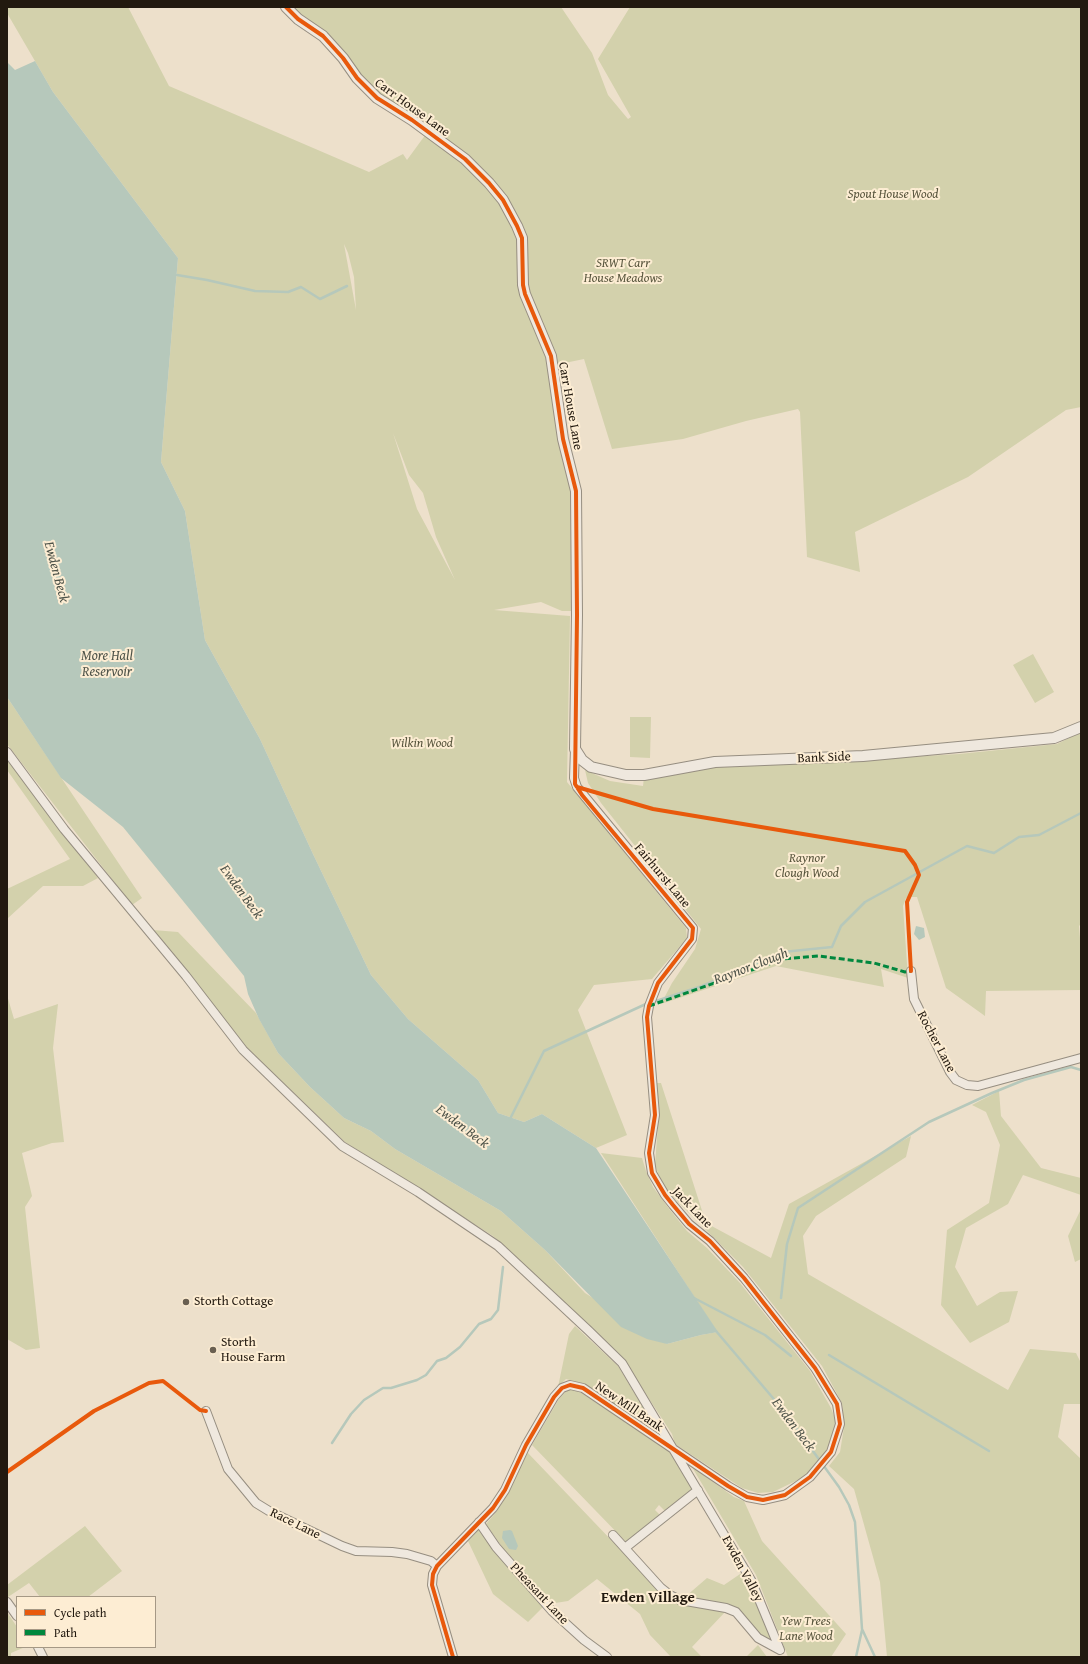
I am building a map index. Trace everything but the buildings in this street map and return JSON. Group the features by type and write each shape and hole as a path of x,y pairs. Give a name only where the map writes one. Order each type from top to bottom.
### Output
{"street":[{"name":"Carr House Lane","path":"286,7 298,19 323,36 343,58 357,78 377,98 412,120 464,159 489,183 503,200 522,238 523,285 550,356 563,439 576,491 577,615 575,749"},
{"name":"Bank Side","path":"575,749 582,760 591,767 626,776 644,775 715,762 863,756 1054,738 1081,727"},
{"name":"Fairhurst Lane","path":"575,749 574,778 577,788 693,928 692,939 658,983 649,1006 647,1017"},
{"name":"Ewden Valley","path":"7,752 69,834 186,976 243,1050 342,1146 418,1192 498,1246 622,1363 750,1580 780,1650 758,1638 736,1612 726,1608 680,1600 670,1595 661,1588 613,1536"},
{"name":"Rocher Lane","path":"911,971 914,999 950,1072 956,1080 967,1085 978,1086 1081,1058"},
{"name":"Jack Lane","path":"647,1017 655,1115 649,1153 652,1173 665,1195 689,1224 710,1240 744,1278 815,1368 837,1404 840,1424 831,1452"},
{"name":"New Mill Bank","path":"454,1657 432,1585 433,1574 437,1566 493,1508 505,1490 526,1444 554,1397 562,1388 570,1384 583,1388 728,1486 755,1499 763,1500 785,1495 810,1476 831,1452"},
{"name":"Race Lane","path":"206,1411 228,1469 256,1503 269,1511 342,1546 356,1551 407,1554 431,1561 437,1566"},
{"path":"625,1548 698,1490"},
{"name":"Pheasant Lane","path":"479,1522 496,1547 552,1610 584,1640 607,1657"},
{"path":"7,1602 16,1615"},
{"path":"38,1648 43,1657"}],"green space":[{"name":"Wilkin Wood","path":"7,7 128,7 169,86 369,172 403,154 407,160 426,134 463,161 501,201 520,244 522,271 550,360 573,502 574,595 572,611 562,611 541,602 494,610 570,616 567,782 686,928 687,938 652,979 594,985 578,1010 627,1135 596,1148 542,1114 524,1122 498,1113 478,1080 408,1019 371,975 260,739 205,640 185,511 161,462 178,258 53,92 7,13","holes":["344,244 348,253 354,277 356,310","393,433 409,475 423,493 436,537 455,580 417,509"]},
{"name":"Spout House Wood","path":"292,7 561,7 592,53 608,95 628,119 631,117 598,59 630,7 1081,7 1081,407 1066,410 968,477 855,532 860,572 807,557 800,412 798,409 746,421 683,439 612,449 584,359 555,365 528,288 526,250 507,198 378,96 323,33"},
{"path":"1033,654 1054,692 1035,703 1013,665"},
{"path":"7,697 142,898 132,905 7,744"},
{"path":"630,717 651,717 650,758 630,757"},
{"name":"Raynor Clough Wood","path":"1081,732 1081,924 1079,926 1081,950 1081,990 986,991 985,1016 946,988 917,897 912,897 906,898 903,906 908,978 881,969 884,987 776,966 661,1004 672,983 695,949 701,929 601,803 588,783 585,770 610,781 643,786 644,777 719,765 841,761 959,754 1057,744"},
{"path":"7,758 98,878 83,886 43,886 7,919 7,889 70,859 7,770"},
{"path":"153,930 178,932 256,1013 278,1053 310,1087 344,1118 371,1131 395,1149 501,1211 545,1250 585,1293 667,1344 717,1332 601,1153 642,1158 653,1187 670,1210 687,1231 707,1248 740,1283 810,1371 831,1408 836,1421 830,1444 822,1457 806,1476 773,1492 758,1493 742,1488 675,1444 672,1434 625,1362 608,1344 493,1236 345,1142 245,1046"},
{"path":"7,995 14,1019 58,1004 53,1048 64,1142 52,1143 22,1153 32,1196 25,1207 40,1348 26,1350 7,1339"},
{"path":"655,1083 661,1083 706,1223 771,1258 789,1204 911,1136 906,1157 816,1216 803,1236 808,1274 1008,1390 1030,1349 1076,1353 1081,1363 1081,1404 1064,1404 1058,1437 1081,1459 1081,1657 887,1657 880,1582 854,1489 829,1466 840,1452 844,1427 842,1403 822,1366 743,1267 672,1196 660,1180 655,1164 659,1112"},
{"path":"999,1091 1001,1116 1041,1168 1081,1178 1081,1195 1023,1175 1008,1204 966,1228 955,1267 977,1306 1000,1292 1018,1291 1009,1322 970,1343 941,1305 947,1230 989,1203 1000,1145 986,1112 972,1105"},
{"path":"1081,1209 1081,1259 1075,1262 1068,1236"},
{"path":"575,1326 618,1366 658,1432 585,1384 566,1379 558,1387 569,1334"},
{"path":"571,1389 580,1392 669,1451 693,1489 665,1511 659,1505 655,1510 660,1515 626,1542 532,1445 559,1399 565,1392"},
{"path":"527,1452 658,1589 726,1611 692,1647 702,1657 671,1657 650,1635 640,1614 597,1579 568,1601 549,1604 509,1557 486,1524 497,1511"},
{"name":"Yew Trees Lane Wood","path":"692,1467 734,1497 744,1501 762,1541 846,1634 831,1657 788,1657 756,1575"},
{"path":"85,1526 122,1571 89,1596 39,1596 29,1583 8,1597 7,1585"},
{"path":"480,1528 543,1607 528,1622 493,1594 468,1541"},
{"path":"743,1572 775,1644 758,1636 724,1605 685,1597 707,1578 724,1585"},
{"path":"7,1612 16,1626 16,1648 23,1648 11,1653 11,1657 7,1657"},
{"name":"Yew Trees Lane Wood","path":"758,1645 767,1657 746,1657"}],"water":[{"name":"More Hall Reservoir","path":"35,61 53,92 178,258 161,462 185,511 205,640 260,739 371,975 408,1019 478,1080 498,1113 524,1122 542,1114 596,1148 718,1332 667,1344 647,1339 621,1327 545,1250 501,1211 395,1149 371,1131 344,1118 310,1087 278,1053 259,1019 248,994 244,976 123,827 61,778 7,697 7,62 15,70"},
{"path":"916,926 924,928 925,937 919,940 914,934"},
{"path":"503,1531 512,1531 518,1546 516,1550 509,1549 502,1538"}],"waterway":[{"path":"177,275 255,291 288,292 301,287 320,299 347,286"},
{"name":"Raynor Clough","path":"653,1002 702,986 783,952 832,947 841,926 865,902 967,846 994,853 1019,837 1039,835 1081,813"},
{"name":"Raynor Clough","path":"510,1119 544,1051 648,1003"},
{"path":"781,1298 787,1244 798,1208 929,1122 1024,1080 1071,1067 1081,1070"},
{"path":"332,1443 351,1414 364,1400 383,1388 391,1388 417,1380 426,1375 437,1361 446,1358 460,1347 479,1324 491,1319 498,1310 503,1267"},
{"name":"Ewden Beck","path":"694,1298 765,1335 791,1356"},
{"name":"Ewden Beck","path":"716,1331 784,1411 839,1487 849,1505 855,1522 862,1629 875,1657"},
{"path":"829,1355 989,1451"},
{"name":"Ewden Beck","path":"856,1657 862,1630"}],"marked path":[{"path":"649,1006 783,959 818,956 874,963 905,972 911,971"}],"cycle path":[{"path":"286,7 298,19 323,36 343,58 357,78 377,98 412,120 465,159 489,183 503,200 522,238 523,285 525,294 551,356 563,439 576,491 577,615 575,784 582,795 693,928 692,939 658,983 649,1006 647,1017 655,1115 649,1153 652,1173 665,1195 673,1205 689,1224 710,1241 744,1278 815,1368 837,1404 840,1424 831,1452 810,1477 785,1495 763,1500 747,1497 728,1486 583,1388 570,1385 562,1388 554,1397 526,1445 505,1490 493,1508 437,1566 433,1574 432,1585 453,1657"},
{"path":"577,787 653,809 905,851 915,865 919,875 907,902 911,971"},
{"path":"7,1472 94,1411 149,1383 163,1381 200,1410 206,1411"}],"place":[{"name":"Storth Cottage","path":"186,1302"},
{"name":"Storth House Farm","path":"213,1350"}],"district":[{"name":"Ewden Village","path":"648,1598"}],"park label":[{"name":"SRWT Carr House Meadows","path":"623,272"}]}
